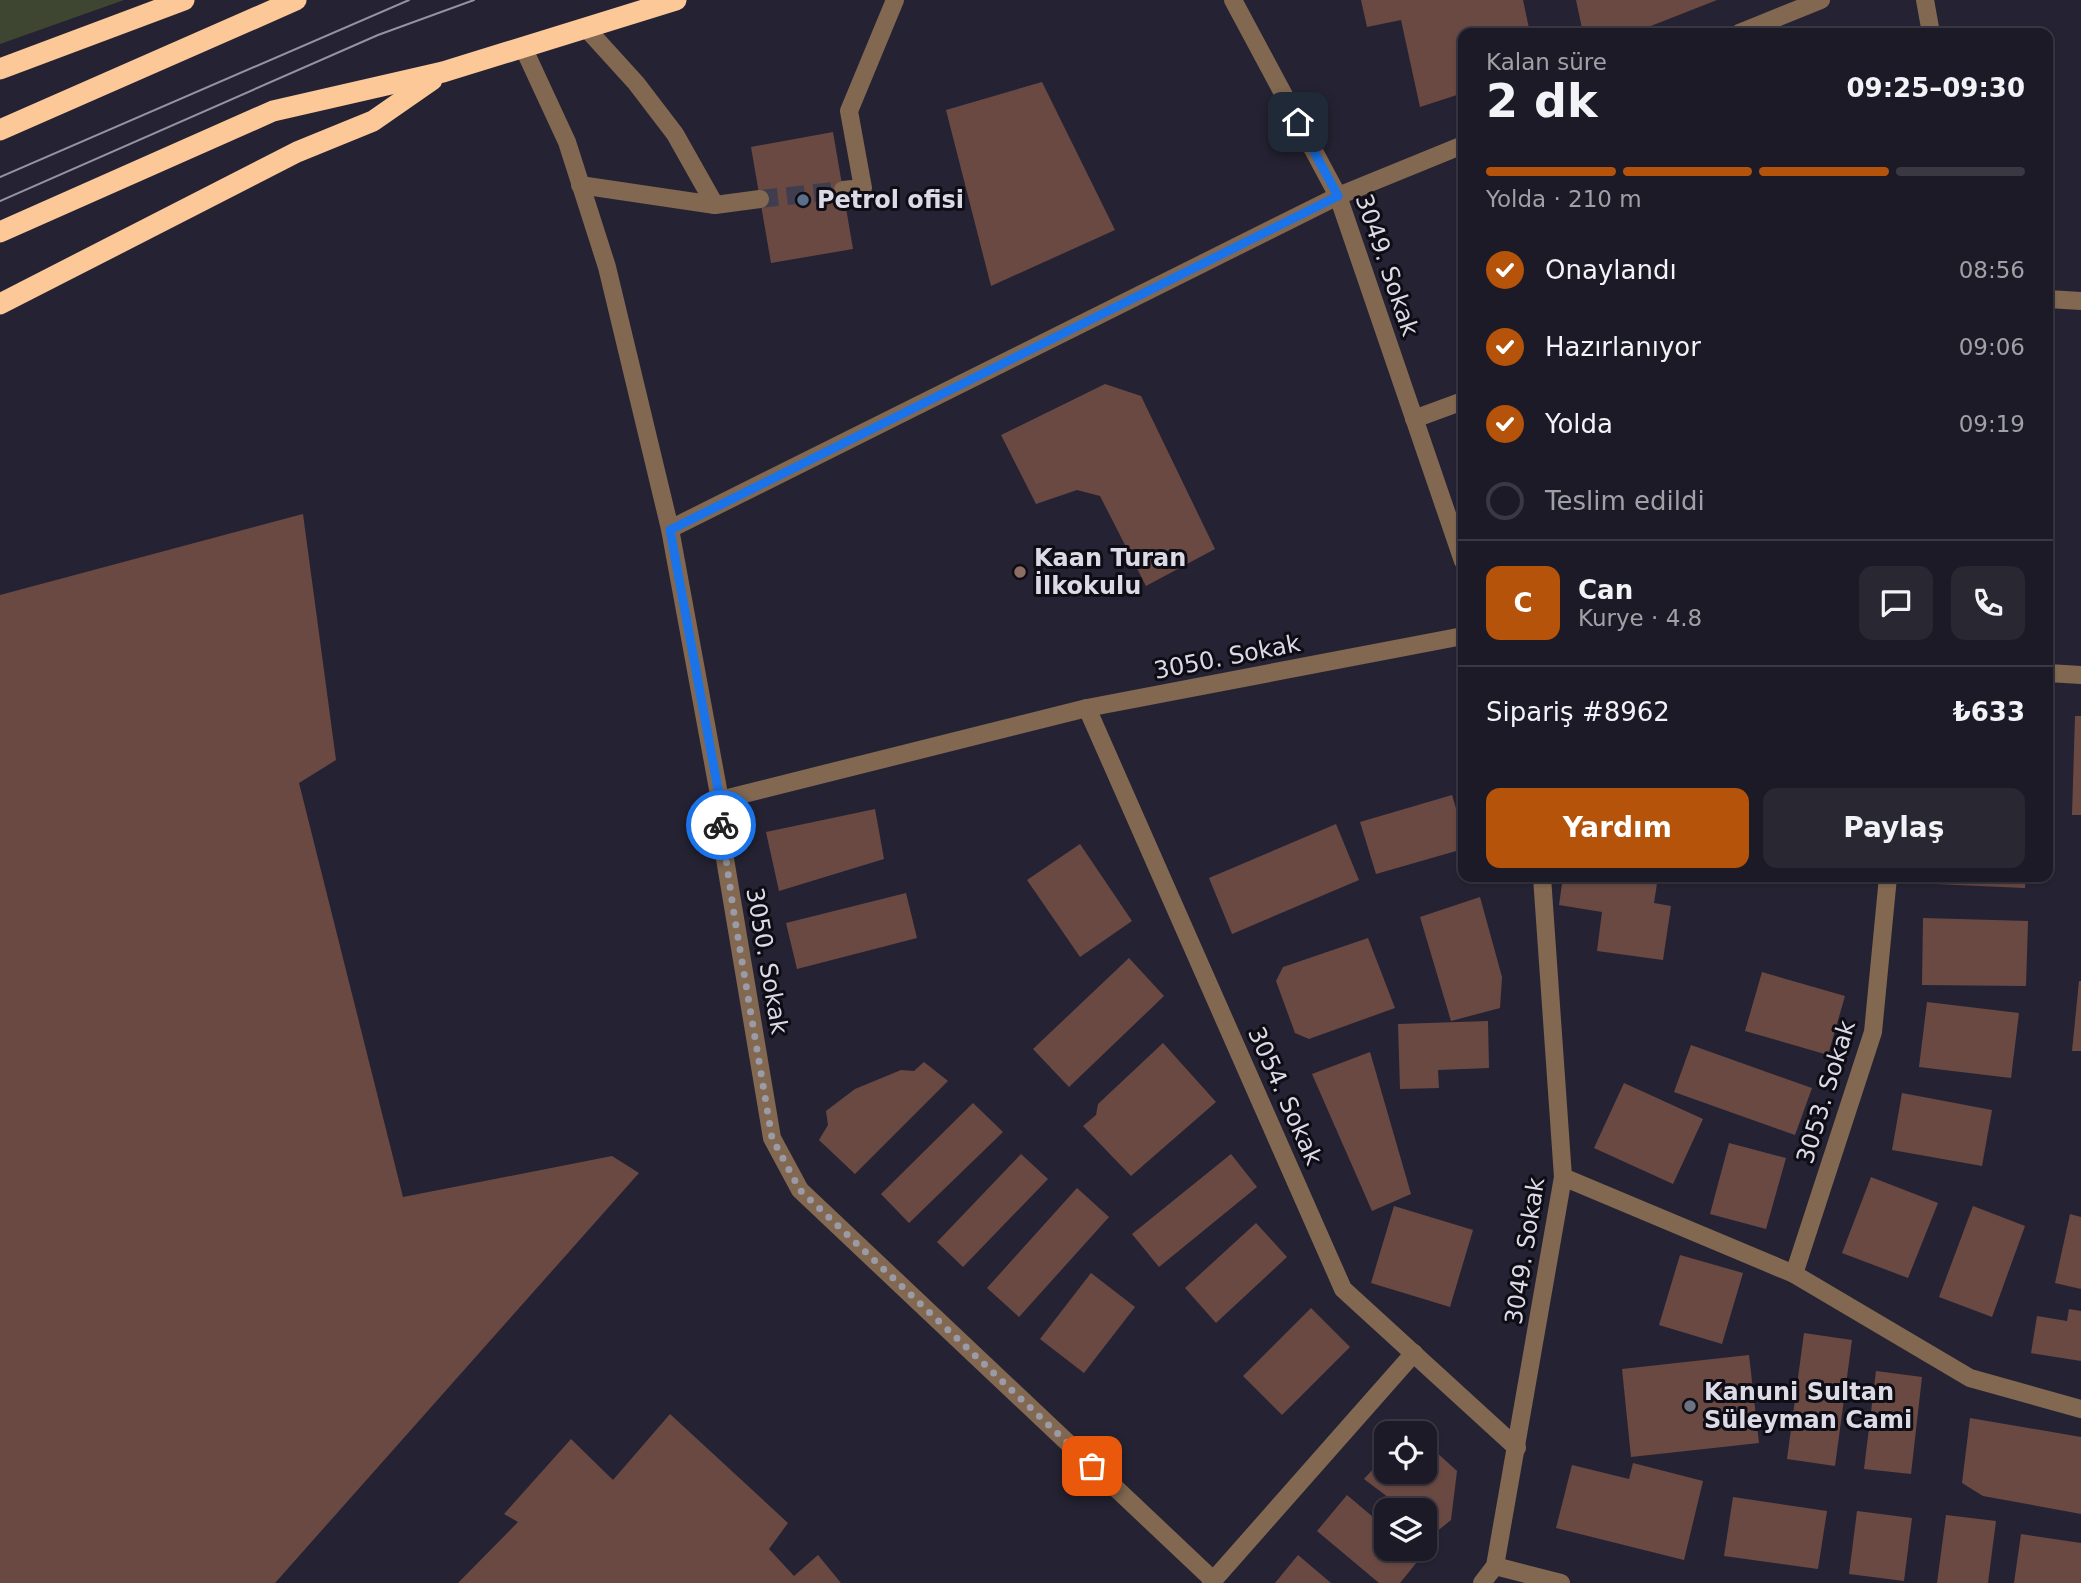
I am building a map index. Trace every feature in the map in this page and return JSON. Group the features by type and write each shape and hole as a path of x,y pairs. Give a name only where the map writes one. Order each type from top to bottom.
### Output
{"highway":[{"path":"0,69 184,0"},
{"path":"0,130 296,0"},
{"path":"0,232 274,111 443,72 676,0"},
{"path":"0,304 297,152 373,121 443,72"}],"street":[{"path":"843,190 863,188 849,111 895,0"},
{"name":"3049. Sokak","path":"1233,0 1338,196 1458,547"},
{"path":"1751,28 1821,0"},
{"path":"1924,0 1929,28"},
{"path":"586,28 636,83 675,134 715,205"},
{"path":"523,47 567,142 607,267 670,530 720,800"},
{"path":"670,530 1338,196 1458,147"},
{"path":"580,185 715,205 760,200"},
{"path":"2053,299 2081,301"},
{"path":"1414,419 1458,403"},
{"name":"3050. Sokak","path":"1212,1582 800,1190 772,1138 722,841 720,800 1087,708 1458,637"},
{"path":"2053,673 2081,675"},
{"name":"3054. Sokak","path":"1087,708 1343,1289 1517,1448"},
{"name":"3049. Sokak","path":"1482,1583 1495,1566 1563,1177 1542,882"},
{"name":"3053. Sokak","path":"1794,1275 1873,1032 1888,882"},
{"path":"1563,1177 1794,1275 1970,1378 2081,1409"},
{"path":"1212,1582 1414,1353"},
{"path":"1495,1566 1561,1583"}],"green space":[{"path":"0,0 124,0 0,44"}],"building":[{"path":"1361,0 1523,0 1529,28 1458,28 1458,95 1420,107 1401,20 1367,27"},
{"path":"1576,0 1717,0 1646,28 1582,28"},
{"path":"1042,82 1115,230 991,286 946,110"},
{"path":"833,132 853,249 771,263 751,147"},
{"path":"1105,384 1141,396 1215,549 1146,586 1100,496 1077,490 1036,504 1001,435"},
{"path":"303,514 336,760 299,783 403,1197 612,1156 639,1173 275,1583 0,1583 0,595"},
{"path":"2075,716 2081,716 2081,815 2072,815"},
{"path":"1452,795 1458,815 1458,850 1376,874 1360,822"},
{"path":"875,809 884,859 779,891 766,832"},
{"path":"1336,824 1359,880 1232,934 1209,878"},
{"path":"1080,844 1132,921 1080,957 1027,880"},
{"path":"1562,882 1657,882 1654,903 1671,906 1663,960 1597,951 1602,912 1559,905"},
{"path":"1934,882 2026,882 2025,888"},
{"path":"906,893 917,938 797,969 786,923"},
{"path":"1480,897 1502,977 1500,1008 1451,1021 1420,917"},
{"path":"1923,918 2028,921 2026,986 1922,985"},
{"path":"1368,938 1395,1008 1309,1039 1295,1033 1276,981 1283,967"},
{"path":"1129,958 1164,996 1069,1087 1033,1049"},
{"path":"1762,972 1845,996 1828,1055 1745,1031"},
{"path":"2079,981 2081,1051 2072,1051"},
{"path":"1927,1002 2019,1013 2011,1078 1919,1067"},
{"path":"1488,1021 1489,1068 1438,1070 1439,1088 1400,1089 1398,1024"},
{"path":"1163,1043 1216,1102 1131,1176 1083,1126 1096,1115 1098,1104"},
{"path":"1691,1045 1812,1088 1795,1135 1674,1092"},
{"path":"1370,1052 1411,1194 1372,1211 1312,1074"},
{"path":"924,1062 948,1081 855,1174 819,1140 828,1125 826,1111 855,1089 901,1070 914,1071"},
{"path":"1624,1083 1703,1119 1673,1184 1594,1148"},
{"path":"1902,1093 1992,1110 1982,1166 1892,1150"},
{"path":"973,1103 1003,1132 909,1223 881,1194"},
{"path":"1729,1143 1786,1158 1766,1229 1710,1214"},
{"path":"1021,1154 1048,1179 963,1267 937,1242"},
{"path":"1231,1154 1257,1187 1159,1267 1132,1234"},
{"path":"1871,1177 1938,1203 1908,1278 1842,1253"},
{"path":"1077,1188 1109,1217 1019,1317 987,1288"},
{"path":"1394,1206 1473,1230 1450,1307 1371,1283"},
{"path":"1973,1206 2025,1226 1992,1317 1939,1297"},
{"path":"2070,1214 2081,1217 2081,1289 2055,1283"},
{"path":"1256,1223 1287,1257 1216,1323 1185,1288"},
{"path":"1680,1255 1743,1273 1722,1344 1659,1325"},
{"path":"1091,1273 1135,1307 1084,1373 1040,1339"},
{"path":"1311,1308 1350,1347 1282,1415 1243,1376"},
{"path":"2069,1309 2081,1311 2081,1361 2031,1353 2037,1316 2067,1321"},
{"path":"1804,1333 1852,1340 1835,1466 1787,1459"},
{"name":"Kanuni Sultan Süleyman Cami","path":"1749,1355 1759,1443 1631,1457 1622,1369"},
{"path":"1876,1371 1922,1377 1911,1474 1864,1469"},
{"path":"670,1414 788,1523 769,1549 794,1576 818,1555 841,1583 458,1583 518,1522 504,1514 571,1439 613,1480"},
{"path":"1970,1418 2081,1437 2081,1514 1983,1496 1962,1483"},
{"path":"1437,1453 1457,1471 1451,1520 1437,1531 1437,1498 1389,1498 1364,1479 1374,1468 1374,1484 1437,1484"},
{"path":"1633,1463 1703,1481 1684,1560 1556,1528 1572,1465 1629,1479"},
{"path":"1347,1495 1374,1518 1374,1561 1418,1561 1400,1583 1379,1583 1317,1531"},
{"path":"1733,1497 1827,1511 1818,1569 1724,1556"},
{"path":"1857,1511 1912,1518 1904,1581 1849,1574"},
{"path":"1946,1515 1996,1521 1988,1583 1937,1583"},
{"path":"2021,1534 2081,1543 2081,1583 2014,1583"},
{"path":"1298,1555 1331,1583 1275,1583"}],"tunnel":[{"path":"760,199 843,190"}],"tram line":[{"path":"0,177 409,0"},
{"path":"0,201 378,35 474,0"}],"way so far":[{"path":"721,825 772,1138 800,1190 1092,1466"}],"place":[{"name":"Petrol ofisi","path":"803,200"},
{"name":"Kaan Turan İlkokulu","path":"1020,572"},
{"name":"Kanuni Sultan Süleyman Cami","path":"1690,1406"}],"route":[{"path":"721,825 720,800 670,530 1338,196 1298,122"}]}
